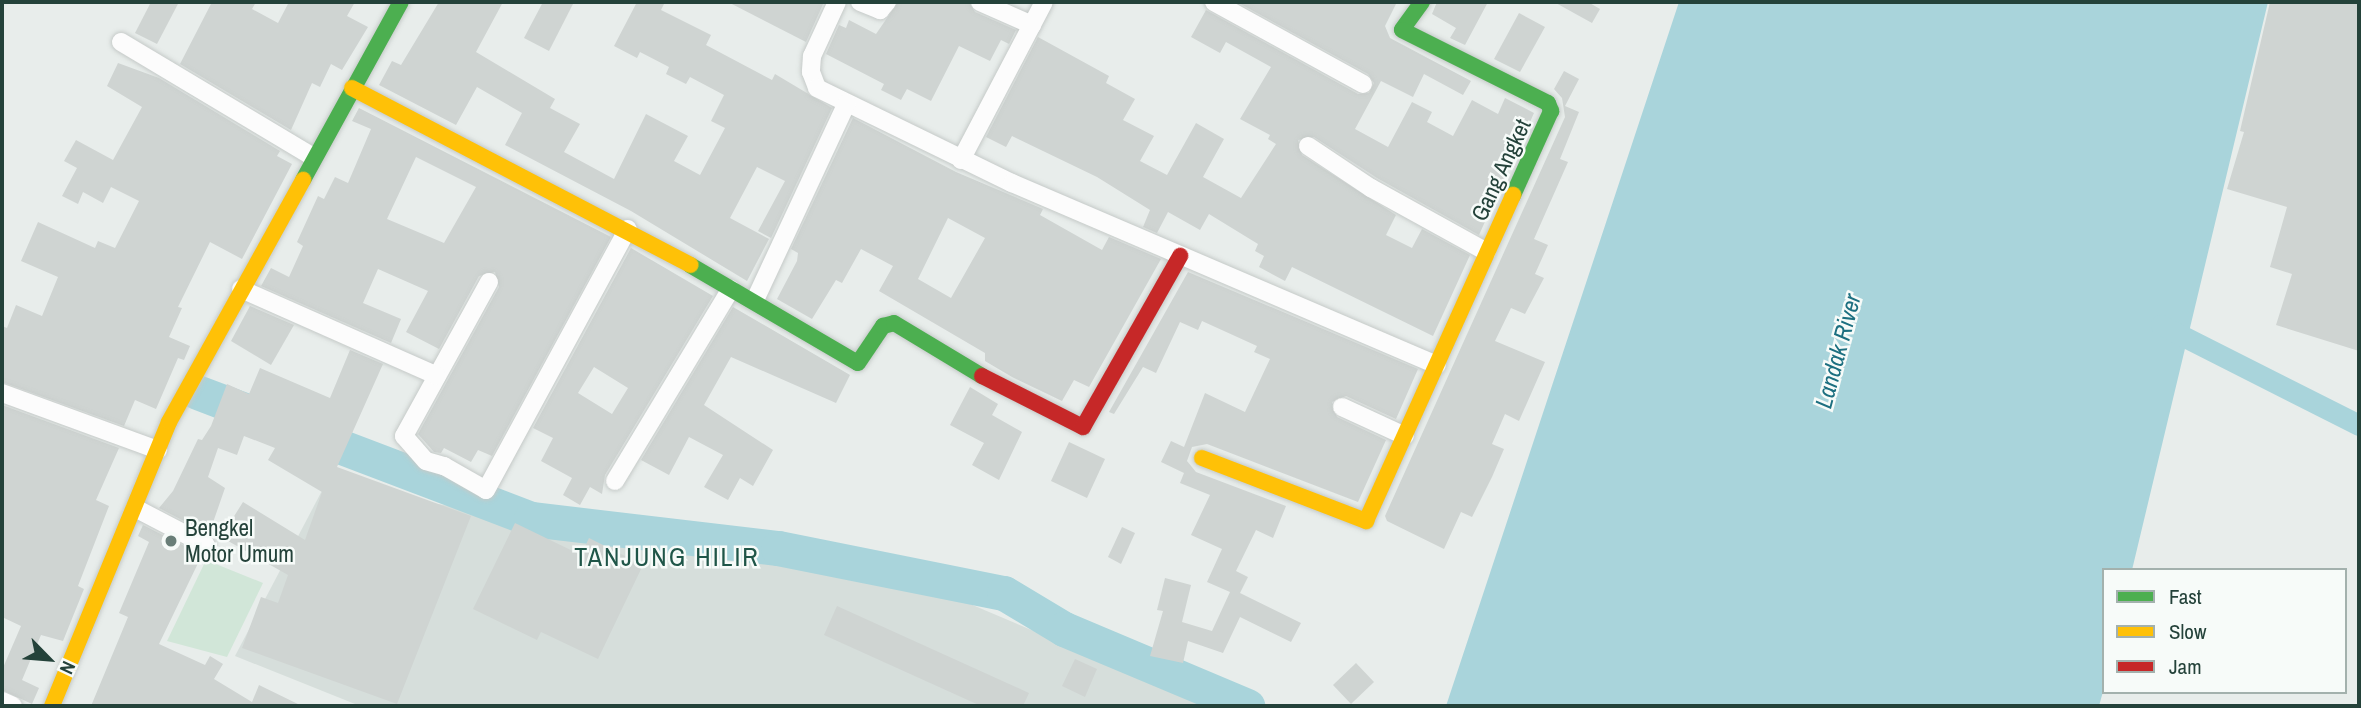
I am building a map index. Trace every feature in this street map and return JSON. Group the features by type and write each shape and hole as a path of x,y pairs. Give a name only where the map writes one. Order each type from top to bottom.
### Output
{"street":[{"path":"52,706 158,450 241,289 401,2"},
{"path":"837,2 812,56 811,72 817,88 961,160 1437,365"},
{"path":"860,2 880,10 887,2"},
{"path":"980,2 1032,25"},
{"path":"961,160 1044,2"},
{"path":"1214,2 1363,84"},
{"name":"Gang Angket","path":"1202,458 1366,521 1550,118 1550,106 1402,30 1422,2"},
{"path":"121,41 313,157"},
{"path":"352,88 628,229 755,300 858,363 863,361 883,326 894,323 1009,393 1083,428 1180,256"},
{"path":"755,300 847,103"},
{"path":"1308,146 1371,188 1487,252"},
{"path":"489,282 404,436 426,461 444,466 486,490 628,229"},
{"path":"241,289 437,376"},
{"path":"615,481 732,289"},
{"path":"2,394 158,450"},
{"path":"1342,408 1405,436"},
{"path":"135,508 206,545"},
{"path":"2,701 13,706"}],"shaded area":[{"path":"325,485 930,587 1211,706 360,706 235,656"}],"green space":[{"path":"206,560 263,583 227,657 167,641"}],"water":[{"name":"Landak River","path":"1679,2 2268,2 2132,568 2102,568 2102,694 2099,706 1446,706"}],"building":[{"path":"151,2 179,2 157,44 135,33"},
{"path":"212,2 256,2 252,9 278,23 289,2 355,2 347,16 368,27 342,70 331,64 320,87 312,83 291,130 180,64"},
{"path":"439,2 503,2 476,52 555,99 550,108 580,124 564,152 614,179 646,114 688,136 674,161 700,175 725,128 711,121 724,95 690,77 686,84 666,74 669,67 640,52 637,58 614,46 637,2 665,2 661,10 711,35 706,45 772,80 775,74 832,108 771,238 758,231 785,181 757,167 730,218 769,239 747,281 631,211 505,145 522,113 477,87 456,125 379,85 392,61 401,65"},
{"path":"543,2 574,2 549,51 524,38"},
{"path":"728,2 824,2 806,42"},
{"path":"898,2 969,2 975,12 1016,30 1009,44 1001,40 990,61 959,46 931,101 907,89 901,100 881,90 884,84 826,54 839,25 846,28 849,20 876,34"},
{"path":"1237,2 1397,2 1385,26 1390,38 1471,81 1463,95 1424,74 1413,97 1381,81 1355,129 1388,147 1412,102 1432,112 1427,122 1453,136 1472,100 1498,114 1505,98 1534,113 1479,235 1377,178 1314,137 1298,140 1302,155 1396,215 1386,235 1412,248 1422,229 1470,255 1433,336 1292,267 1285,281 1259,267 1264,256 1255,251 1258,244 1209,214 1200,230 1168,212 1157,233 1143,227 1150,210 1097,177 1012,136 1006,147 986,137 1038,37 1109,76 1106,83 1135,99 1123,120 1154,136 1140,161 1167,175 1196,123 1224,139 1203,177 1241,198 1276,144 1268,139 1270,135 1240,119 1271,67 1226,42 1220,53 1191,37 1206,10 1358,94 1369,93 1374,83 1368,74"},
{"path":"1437,2 1488,2 1465,45 1450,38 1456,28 1432,14"},
{"path":"1554,2 1588,2 1600,9 1592,23"},
{"path":"2270,2 2359,2 2359,351 2276,325 2292,274 2270,267 2287,207 2227,189 2244,132 2240,131"},
{"path":"1519,13 1545,27 1520,72 1494,59"},
{"path":"118,63 159,78 280,151 277,156 292,164 242,259 210,242 178,307 182,308 169,337 190,346 184,360 178,358 156,409 135,400 124,426 2,382 2,326 7,328 16,305 42,316 58,277 21,261 38,222 95,248 98,241 115,248 139,201 111,187 103,203 83,192 78,204 62,196 77,168 64,161 76,140 113,160 142,107 107,86"},
{"path":"1564,71 1579,79 1565,106 1579,112 1560,159 1568,162 1534,239 1548,245 1535,274 1544,278 1525,314 1511,308 1495,341 1545,362 1519,421 1505,414 1492,444 1504,449 1492,477 1472,517 1461,512 1444,549 1387,521 1385,516 1565,117 1562,98 1554,89"},
{"path":"359,108 611,237 492,456 478,450 471,462 444,448 441,453 434,452 418,434 499,287 495,272 479,276 439,349 406,332 428,291 378,269 363,303 401,319 391,343 261,286 271,268 289,277 303,246 297,242 318,196 324,199 335,177 348,183 371,129 352,121","holes":["416,157 476,187 444,243 387,219"]},
{"path":"853,118 956,172 1043,209 1040,215 1102,250 1109,237 1161,259 1089,387 1074,380 1062,401 985,361 985,353 879,291 893,266 861,249 842,283 836,280 812,319 777,299 797,261 798,253 791,249","holes":["948,218 985,238 951,298 918,279"]},
{"path":"631,248 713,296 605,475 602,494 590,487 580,505 563,495 572,478 541,461 553,438 533,428","holes":["594,367 628,388 612,414 578,393"]},
{"path":"1188,272 1418,369 1396,419 1346,396 1332,402 1337,417 1386,440 1358,502 1207,444 1192,447 1187,461 1196,472 1286,506 1273,538 1256,530 1236,571 1248,577 1240,593 1301,623 1291,642 1240,617 1223,653 1188,641 1183,663 1150,656 1163,611 1157,610 1165,578 1191,585 1182,622 1212,631 1230,592 1207,582 1222,549 1191,535 1210,495 1180,483 1184,473 1161,462 1171,441 1184,447 1205,393 1245,412 1270,359 1254,352 1257,346 1202,321 1198,330 1180,322 1156,373 1143,367 1114,414 1109,412"},
{"path":"250,306 294,325 271,365 231,341"},
{"path":"733,307 850,375 836,403 731,357 704,405 773,450 753,486 740,478 728,500 704,487 723,455 689,437 669,475 641,460"},
{"path":"350,350 383,364 337,467 471,516 397,704 242,648 261,597 278,603 288,575 221,537 243,502 305,540 322,492 268,460 275,448 244,436 237,455 218,448 208,477 225,488 209,534 159,508 173,491 198,439 202,440 211,426 227,384 249,394 260,368 330,398"},
{"path":"970,387 998,404 992,415 1022,432 999,480 972,465 984,443 950,425"},
{"path":"2,405 119,448 96,500 109,506 78,586 84,589 63,641 41,635 22,680 39,688 32,704 2,690 2,670 21,626 2,617"},
{"path":"1069,442 1105,459 1087,498 1051,481"},
{"path":"515,523 581,555 589,538 643,565 598,659 541,632 537,640 473,609"},
{"path":"143,525 202,555 159,644 205,665 210,656 223,664 214,679 252,702 259,685 302,706 91,706 128,617 119,613 149,542 138,536"},
{"path":"1122,527 1135,533 1121,564 1108,557"},
{"path":"837,606 1029,693 1023,706 981,706 824,635"},
{"path":"1075,659 1097,669 1085,697 1062,686"},
{"path":"1356,663 1374,682 1351,704 1333,685"}],"waterway":[{"path":"2161,325 2359,425"},
{"path":"197,392 531,519 778,548 1004,593 1064,629 1247,706"}],"traffic: fast":[{"path":"303,180 401,2"},
{"path":"1422,2 1402,30 1548,103 1551,111 1513,195"},
{"path":"690,265 858,363 883,326 894,323 982,376"}],"traffic: slow":[{"path":"352,88 690,265"},
{"path":"52,706 169,422 303,180"},
{"path":"1202,458 1366,521 1513,195"}],"traffic: jam":[{"path":"982,376 1083,427 1180,256"}],"place":[{"name":"Bengkel Motor Umum","path":"171,541"}],"district":[{"name":"TANJUNG HILIR","path":"667,557"}]}
